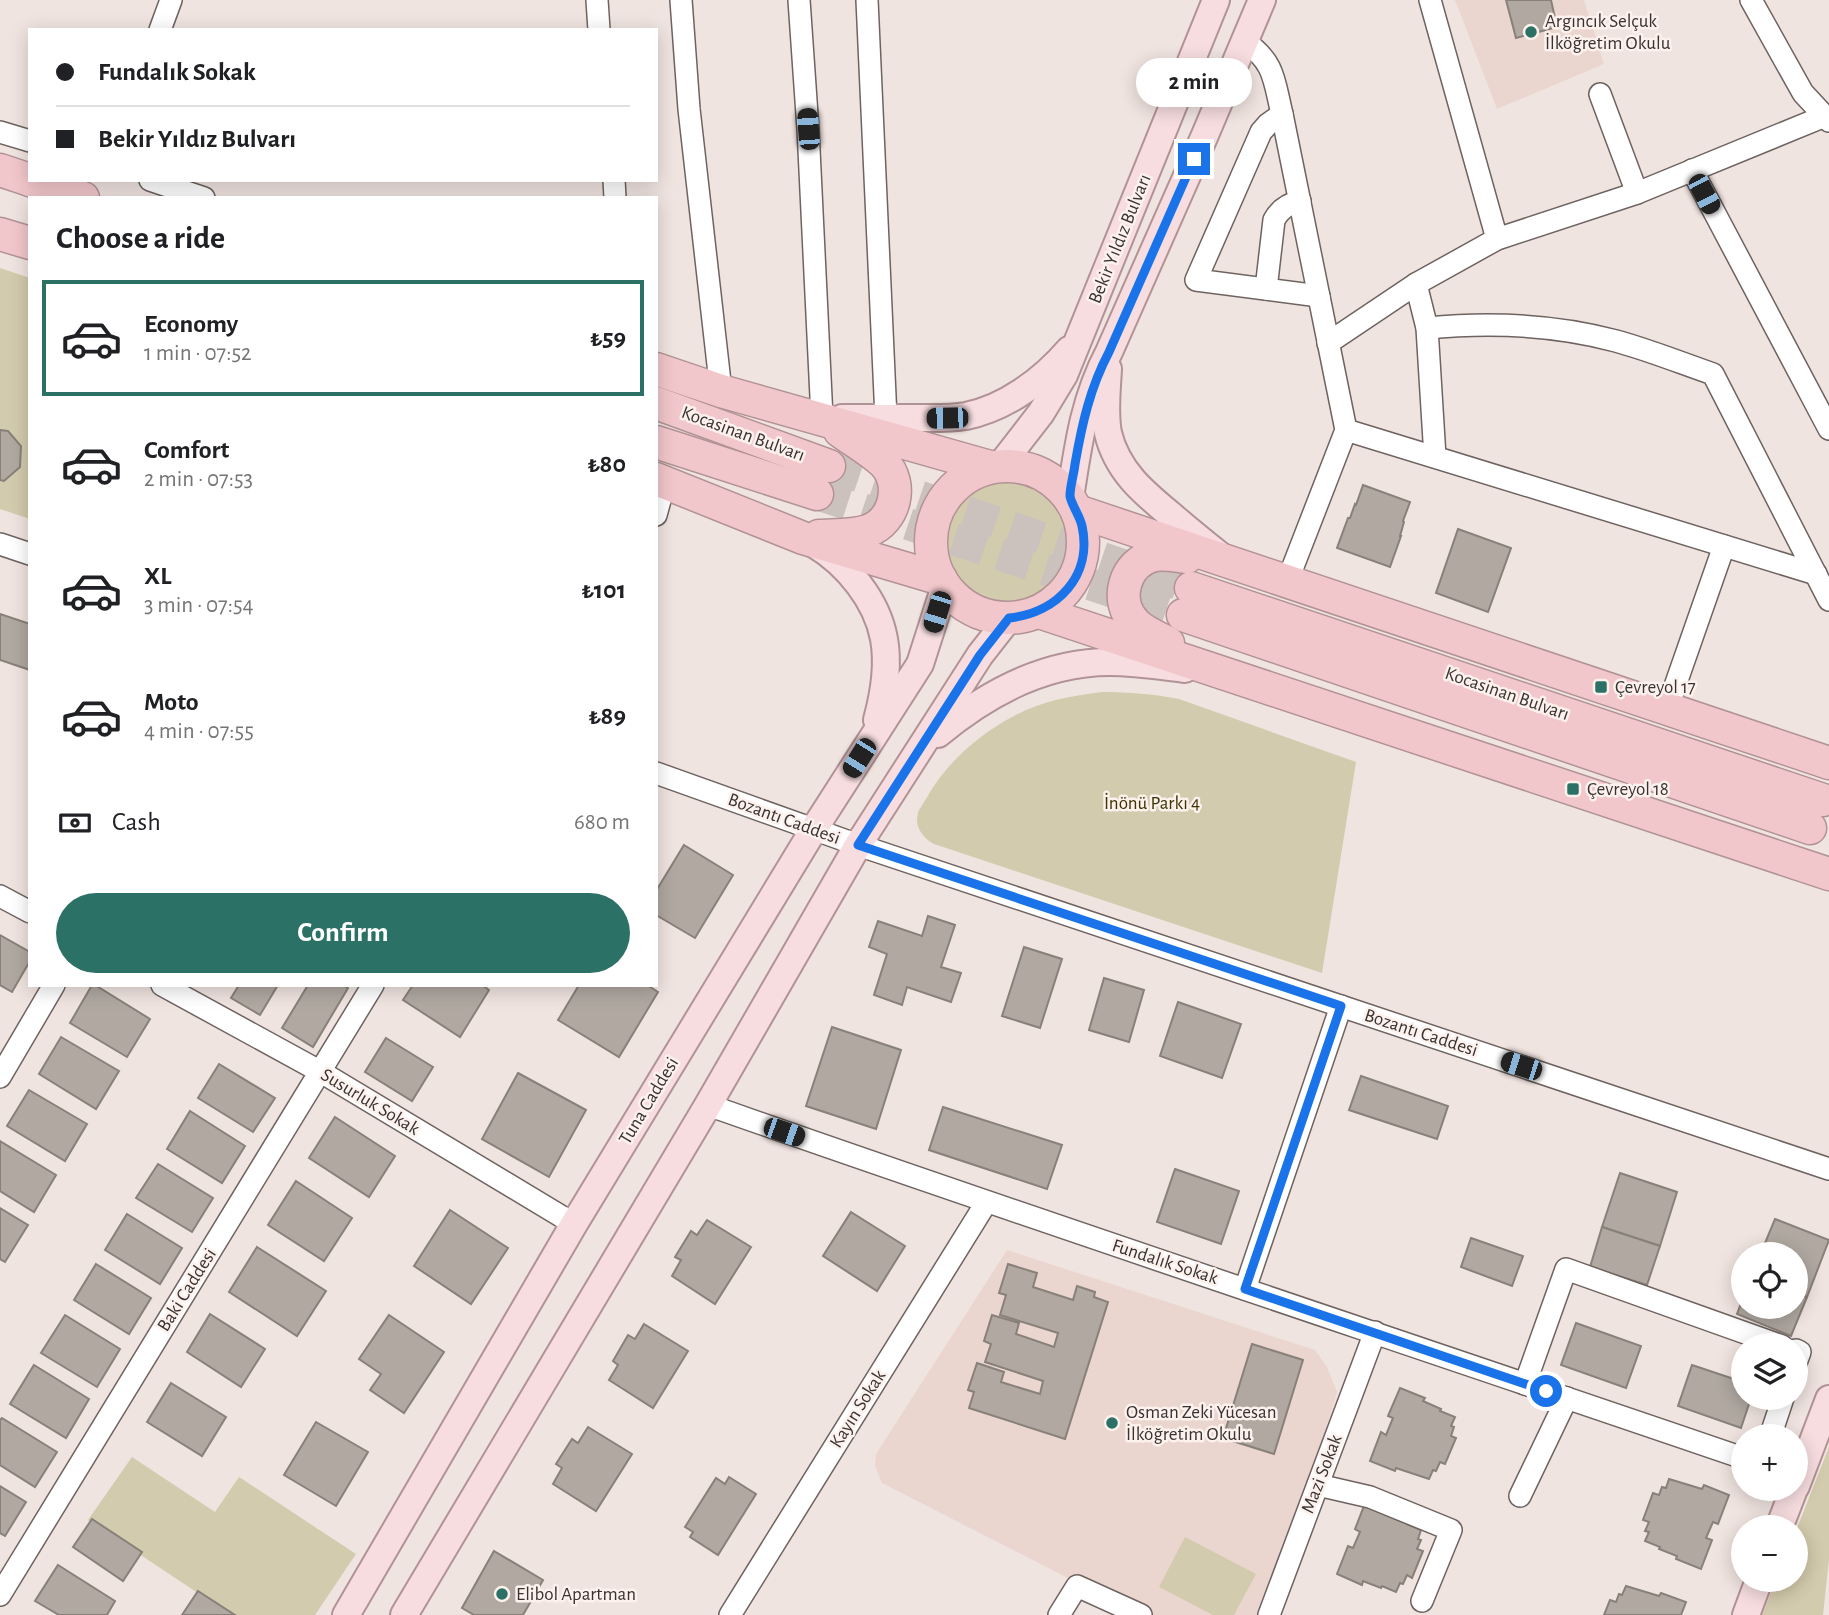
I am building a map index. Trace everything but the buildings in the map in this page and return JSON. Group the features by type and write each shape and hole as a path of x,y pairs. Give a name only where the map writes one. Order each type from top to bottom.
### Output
{"highway":[{"path":"0,170 28,179"},
{"path":"36,182 77,196"},
{"path":"0,234 28,242"},
{"path":"658,370 721,391 995,466 1020,466 1048,477 1060,486 1074,504 1082,525 1083,555 1079,569 1063,595 1052,605 1024,615"},
{"name":"Kocasinan Bulvarı","path":"658,404 829,466"},
{"path":"803,538 869,530 877,526 890,512 895,493 891,473 885,465 822,418"},
{"name":"Kocasinan Bulvarı","path":"658,443 817,494"},
{"path":"995,466 976,472 957,484 942,500 932,529 933,558 943,582 966,607 987,615 1024,615 1226,674 1829,874"},
{"path":"659,485 803,538 943,582"},
{"path":"1074,504 1227,562 1824,762"},
{"path":"1226,674 1142,629 1128,614 1123,593 1129,573 1144,559 1154,555 1227,562"},
{"name":"Kocasinan Bulvarı","path":"1187,602 1816,814"},
{"path":"1780,858 1829,864"}],"main road":[{"name":"Bekir Yıldız Bulvarı","path":"995,466 1054,395 1064,375 1216,0"},
{"name":"Bekir Yıldız Bulvarı","path":"1074,504 1084,414 1098,372 1262,0"},
{"path":"822,418 947,418 967,416 993,408 1036,381 1067,354 1079,338"},
{"path":"1109,352 1106,416 1118,461 1139,488 1227,562"},
{"path":"803,538 834,558 847,571 867,598 881,626 886,650 886,671 874,735"},
{"name":"Tuna Caddesi","path":"346,1615 574,1224 814,829 920,664 943,582"},
{"path":"404,1615 708,1105 858,845 980,655 1024,615"},
{"path":"916,754 976,705 1009,686 1043,672 1109,662 1226,674"},
{"path":"1780,858 1829,887"},
{"path":"1808,1452 1829,1399"},
{"path":"1746,1615 1755,1592"}],"street":[{"path":"161,28 171,0"},
{"path":"597,0 599,28"},
{"path":"681,0 689,109 721,391"},
{"path":"799,0 822,418"},
{"path":"867,0 886,418"},
{"path":"1430,0 1497,239"},
{"path":"1328,343 1416,284 1497,239 1637,193 1827,118 1802,93 1751,0"},
{"path":"1245,42 1264,57 1270,67 1282,114 1346,430 1287,582"},
{"path":"1600,94 1637,193"},
{"path":"1282,114 1261,132 1196,280 1319,296"},
{"path":"0,132 28,140"},
{"path":"1692,170 1829,429"},
{"path":"156,182 198,196"},
{"path":"1266,289 1274,220 1287,205 1300,201"},
{"path":"1416,284 1427,327 1435,457"},
{"path":"1427,327 1487,324 1547,327 1617,341 1713,374 1829,600"},
{"path":"1346,430 1816,574"},
{"path":"0,544 28,553"},
{"path":"1667,709 1724,546"},
{"name":"Bozantı Caddesi","path":"658,774 858,845 1829,1169"},
{"path":"0,895 28,911"},
{"path":"0,1077 53,987"},
{"name":"Susurluk Sokak","path":"166,987 321,1072 574,1224"},
{"name":"Baki Caddesi","path":"0,1595 372,987"},
{"path":"1245,1289 1341,1006"},
{"name":"Fundalık Sokak","path":"708,1105 986,1203 1731,1454"},
{"name":"Kayın Sokak","path":"730,1615 986,1203"},
{"path":"1525,1384 1566,1269 1746,1333"},
{"name":"Mazi Sokak","path":"1269,1615 1375,1332"},
{"path":"1520,1496 1567,1398"},
{"path":"1318,1485 1370,1497 1451,1530 1422,1601"},
{"path":"1059,1615 1077,1586 1141,1615"}],"shaded area":[{"name":"Argıncık Selçuk İlköğretim Okulu","path":"1455,0 1584,0 1604,64 1497,109"},
{"name":"Osman Zeki Yücesan İlköğretim Okulu","path":"1007,1250 1315,1350 1327,1367 1337,1392 1271,1615 1140,1615 882,1483 875,1466 876,1454"}],"green space":[{"path":"0,268 28,277 28,518 0,509"},
{"path":"1007,483 1030,487 1049,500 1062,519 1066,542 1062,565 1049,584 1030,597 1007,601 984,597 965,584 952,565 948,542 952,519 965,500 984,487"},
{"name":"İnönü Parkı 4","path":"1102,692 1179,699 1356,762 1322,973 934,844 926,839 917,823 920,808 943,774 964,751 1001,723 1035,706"},
{"path":"1829,1447 1829,1559 1823,1615 1762,1615 1771,1592 1808,1592 1808,1515 1802,1515"},
{"path":"132,1457 215,1512 239,1477 356,1554 315,1615 231,1615 88,1520"},
{"path":"1185,1537 1256,1574 1234,1615 1213,1615 1159,1587"}],"tunnel":[{"path":"829,466 1191,588"},
{"path":"817,494 1183,615"}],"place":[{"name":"Argıncık Selçuk İlköğretim Okulu","path":"1531,32"},
{"name":"Çevreyol 17","path":"1601,687"},
{"name":"Çevreyol 18","path":"1573,789"},
{"name":"Osman Zeki Yücesan İlköğretim Okulu","path":"1112,1423"},
{"name":"Elibol Apartman","path":"502,1594"}],"route":[{"path":"1194,159 1098,372 1084,414 1070,498 1082,525 1084,540 1079,569 1063,595 1052,605 1024,617 1009,618 980,655 858,845 1341,1006 1245,1289 1546,1391"}]}
